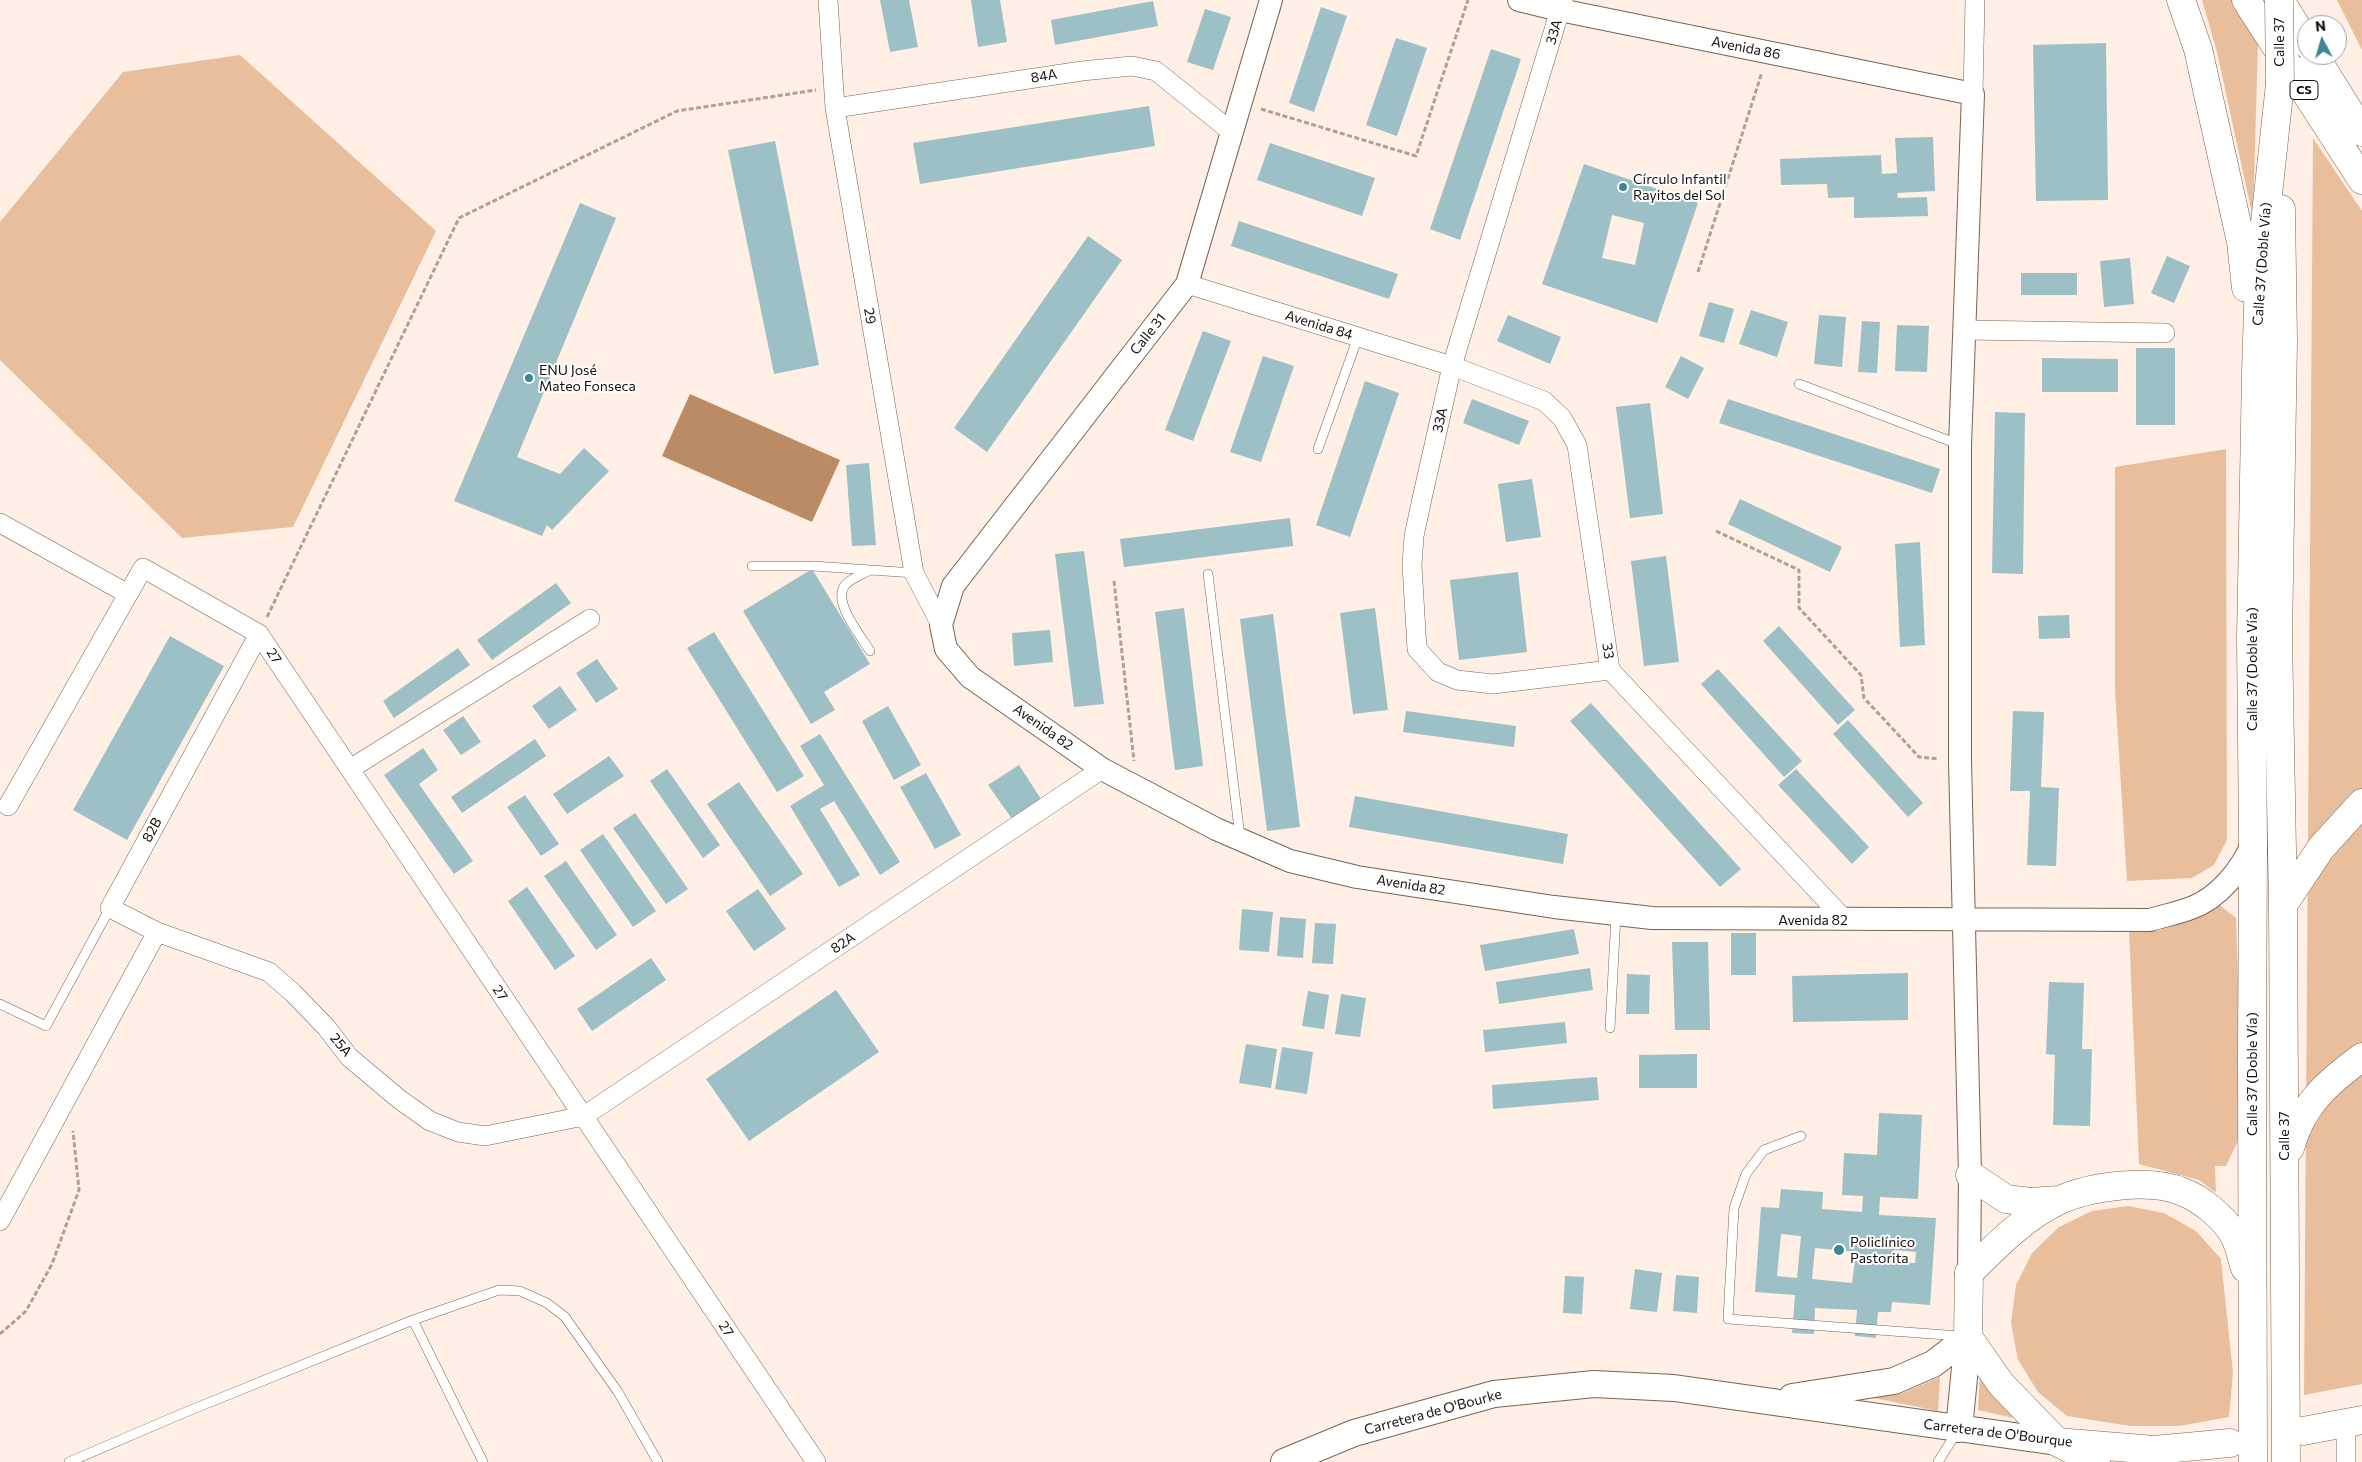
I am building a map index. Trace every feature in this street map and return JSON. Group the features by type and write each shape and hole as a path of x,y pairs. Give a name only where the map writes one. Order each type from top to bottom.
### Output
{"main road":[{"path":"2181,0 2198,49 2241,242 2256,373"},
{"name":"CS","path":"2246,0 2362,180"},
{"path":"2279,0 2297,28"},
{"name":"Calle 37","path":"2279,0 2280,84"},
{"name":"CS","path":"2320,65 2362,132"},
{"name":"Calle 37 (Doble Vía)","path":"2253,1462 2253,842 2251,638 2256,373 2259,278 2280,84"},
{"name":"Calle 37 (Doble Vía)","path":"2280,84 2283,341 2278,637 2283,905 2283,1102"},
{"path":"2283,905 2321,848 2362,804"},
{"path":"2286,1462 2284,1171 2293,1135 2305,1109 2330,1080 2362,1057"},
{"name":"Calle 37","path":"2283,1102 2284,1171"},
{"path":"1970,1176 2006,1199 2030,1202 2060,1200 2094,1190 2122,1185 2147,1184 2182,1191 2212,1210 2233,1233 2252,1287"},
{"path":"1959,1429 1968,1337 1969,1273 2011,1231 2060,1200"},
{"path":"1767,1401 1894,1382 1933,1364 1968,1337"},
{"path":"1968,1337 2001,1384 2057,1442 2096,1462"},
{"name":"Carretera de O'Bourke","path":"1284,1462 1354,1433 1494,1394 1594,1384 1674,1388 1767,1401"},
{"name":"Carretera de O'Bourque","path":"1767,1401 2057,1442 2154,1450 2230,1443"},
{"path":"2302,1431 2354,1421"}],"street":[{"name":"29","path":"828,0 835,108 914,573 941,625"},
{"name":"Calle 31","path":"941,625 953,586 1187,284 1271,0"},
{"name":"Avenida 86","path":"1519,0 1561,5 1768,52 1973,94"},
{"path":"1969,1273 1970,1176 1960,761 1960,445 1975,0"},
{"name":"33A","path":"1561,5 1452,366 1414,536 1412,565 1417,649 1438,672 1457,680 1493,684 1610,670"},
{"name":"84A","path":"835,108 1082,71 1132,66 1156,71 1233,133"},
{"name":"Avenida 84","path":"1187,284 1452,366"},
{"path":"1965,330 2165,334"},
{"name":"33","path":"1452,366 1544,401 1562,418 1576,446 1610,670 1845,920"},
{"path":"0,523 128,594 8,806"},
{"name":"27","path":"128,594 143,568 259,634 816,1462"},
{"path":"350,769 590,619"},
{"name":"Avenida 82","path":"941,625 946,649 970,677 1102,769 1240,839 1290,861 1357,876 1616,915 1652,918 2150,920 2193,908 2224,888 2249,853 2253,842"},
{"name":"82B","path":"110,908 259,634"},
{"name":"82A","path":"584,1116 1102,769"},
{"name":"25A","path":"110,908 157,932 269,972 293,993 326,1027 349,1057 399,1099 430,1121 458,1132 485,1136 584,1116"},
{"path":"0,1221 157,932"},
{"path":"2346,1462 2354,1421"}],"lane":[{"path":"1318,449 1358,337"},
{"path":"1799,384 1960,445"},
{"path":"752,566 813,566 914,573"},
{"path":"868,571 846,583 840,592 842,605 870,651"},
{"path":"1208,574 1240,839"},
{"name":"82B","path":"0,1004 46,1026 110,908"},
{"path":"1610,1028 1616,915"},
{"path":"1801,1136 1764,1150 1746,1174 1734,1208 1728,1319 1968,1337"},
{"path":"68,1462 413,1320 499,1290 520,1291 547,1303 565,1317 618,1392 658,1462"},
{"path":"413,1320 483,1462"},
{"path":"1938,1462 1959,1429"}],"path":[{"path":"1242,102 1416,156 1468,0"},
{"path":"1698,272 1768,52"},
{"path":"259,634 459,218 677,111 834,88"},
{"path":"1716,531 1799,570 1799,608 1861,675 1864,698 1919,757 1960,761"},
{"path":"1114,581 1137,787"},
{"path":"0,1334 26,1311 52,1264 79,1190 69,1094"}],"shaded area":[{"path":"2202,0 2233,0 2258,40 2253,218 2217,52"},
{"path":"2337,0 2362,0 2362,50 2347,20 2347,15 2344,15"},
{"path":"240,55 436,231 293,527 182,538 0,360 0,222 123,72"},
{"path":"2313,138 2362,211 2362,1384 2304,1395"},
{"path":"690,394 840,460 812,522 662,456"},
{"path":"2226,449 2227,840 2214,865 2192,878 2127,881 2115,690 2115,467"},
{"path":"2217,903 2236,918 2243,1131 2226,1166 2215,1166 2216,1193 2199,1180 2139,1164 2129,931 2157,931 2178,924"},
{"path":"2128,1206 2164,1213 2196,1231 2221,1259 2233,1373 2229,1417 2179,1426 2130,1426 2067,1416 2038,1392 2018,1360 2011,1323 2016,1285 2032,1253 2059,1227 2092,1211"},
{"path":"1980,1373 2013,1418 1978,1410"},
{"path":"1940,1377 1938,1411 1869,1397 1903,1393"}],"building":[{"path":"880,0 909,0 918,47 890,52"},
{"path":"971,0 1000,0 1007,42 978,47"},
{"path":"1153,1 1158,26 1055,45 1051,20"},
{"path":"1321,7 1347,16 1314,112 1289,103"},
{"path":"1205,9 1231,17 1213,70 1187,62"},
{"path":"1396,38 1427,48 1397,136 1366,125"},
{"path":"2106,43 2108,200 2036,201 2033,45"},
{"path":"1491,49 1521,59 1460,240 1430,229"},
{"path":"1149,106 1155,146 920,184 913,143"},
{"path":"1933,137 1935,191 1897,193 1898,198 1927,197 1928,216 1854,218 1854,197 1828,198 1827,184 1781,185 1780,159 1881,155 1882,174 1897,173 1895,138"},
{"path":"775,141 819,365 774,374 728,150"},
{"path":"1270,143 1375,178 1362,216 1257,180"},
{"path":"1584,164 1698,203 1657,323 1542,284","holes":["1612,215 1644,223 1635,265 1602,258"]},
{"path":"580,203 616,218 517,457 560,474 584,448 609,471 552,530 547,525 542,536 454,501"},
{"path":"1239,221 1398,274 1389,299 1231,246"},
{"path":"1088,236 1122,260 987,452 954,428"},
{"path":"2167,256 2190,266 2174,303 2151,293"},
{"path":"2130,258 2134,304 2104,307 2100,261"},
{"path":"2021,273 2077,273 2077,295 2021,295"},
{"path":"1709,302 1734,309 1724,343 1699,336"},
{"path":"1751,310 1788,322 1777,357 1739,344"},
{"path":"1508,315 1561,337 1550,364 1497,341"},
{"path":"1819,315 1846,317 1842,367 1814,364"},
{"path":"1862,321 1880,322 1877,373 1858,372"},
{"path":"1897,325 1929,326 1927,372 1895,371"},
{"path":"1203,331 1231,341 1193,441 1165,430"},
{"path":"2136,348 2175,348 2175,425 2136,425"},
{"path":"1263,356 1294,366 1261,462 1230,452"},
{"path":"1681,356 1704,368 1688,399 1665,387"},
{"path":"2042,358 2118,359 2118,392 2042,392"},
{"path":"1365,381 1399,393 1350,537 1316,525"},
{"path":"1472,399 1529,421 1519,445 1463,423"},
{"path":"1728,399 1940,469 1932,493 1719,423"},
{"path":"1650,403 1663,514 1630,518 1616,407"},
{"path":"1995,412 2025,413 2023,574 1992,573"},
{"path":"869,463 876,545 852,546 846,465"},
{"path":"1532,479 1541,537 1506,542 1498,484"},
{"path":"1740,499 1842,547 1830,572 1728,524"},
{"path":"1290,518 1293,546 1124,567 1120,539"},
{"path":"1920,542 1925,645 1900,647 1895,544"},
{"path":"1084,551 1104,704 1074,707 1055,554"},
{"path":"1666,556 1679,662 1644,666 1631,561"},
{"path":"812,569 870,664 824,692 835,710 811,724 743,611"},
{"path":"1518,572 1527,652 1459,660 1450,580"},
{"path":"556,583 571,603 492,660 477,640"},
{"path":"1184,608 1203,766 1175,770 1155,612"},
{"path":"1375,608 1388,710 1353,714 1340,613"},
{"path":"1273,614 1300,827 1267,831 1240,619"},
{"path":"2069,615 2070,638 2039,639 2038,616"},
{"path":"1779,626 1855,710 1838,725 1763,641"},
{"path":"1050,630 1053,662 1014,666 1012,633"},
{"path":"714,632 804,776 777,792 687,648"},
{"path":"170,636 224,666 127,840 73,810"},
{"path":"458,648 470,665 394,718 383,701"},
{"path":"597,659 618,689 596,703 576,673"},
{"path":"1718,669 1802,761 1784,777 1701,684"},
{"path":"560,686 577,710 549,729 532,706"},
{"path":"1591,703 1741,869 1720,887 1570,721"},
{"path":"888,706 921,765 894,780 862,721"},
{"path":"1406,711 1516,726 1514,747 1403,732"},
{"path":"2013,711 2044,712 2041,787 2059,788 2056,866 2027,865 2030,791 2010,791"},
{"path":"463,716 481,742 461,755 443,730"},
{"path":"1848,720 1923,803 1908,817 1833,734"},
{"path":"820,734 900,862 880,875 834,801 820,809 860,875 839,887 790,806 824,785 800,746"},
{"path":"535,739 546,756 462,813 451,797"},
{"path":"423,748 438,770 419,784 473,861 454,874 384,775"},
{"path":"609,756 624,776 567,814 553,794"},
{"path":"1019,765 1041,799 1012,819 988,785"},
{"path":"667,769 720,845 703,858 650,781"},
{"path":"1796,769 1869,847 1852,864 1778,785"},
{"path":"926,773 961,835 935,849 900,787"},
{"path":"739,782 803,874 770,896 707,804"},
{"path":"525,795 559,844 541,856 507,807"},
{"path":"1355,796 1568,834 1563,864 1349,827"},
{"path":"635,813 688,889 666,904 613,828"},
{"path":"603,834 656,911 633,927 580,850"},
{"path":"566,861 617,935 596,950 544,876"},
{"path":"527,887 575,956 555,970 508,901"},
{"path":"758,889 786,929 754,951 726,911"},
{"path":"1242,909 1273,912 1269,952 1239,950"},
{"path":"1280,917 1306,919 1303,958 1277,956"},
{"path":"1315,923 1336,924 1333,964 1312,963"},
{"path":"1574,929 1579,954 1485,971 1480,945"},
{"path":"1731,933 1756,933 1756,975 1731,975"},
{"path":"1672,942 1708,942 1710,1030 1675,1030"},
{"path":"651,958 666,980 592,1031 577,1009"},
{"path":"1590,968 1593,990 1499,1004 1496,982"},
{"path":"1908,973 1908,1020 1793,1022 1792,976"},
{"path":"1627,974 1650,975 1649,1014 1626,1014"},
{"path":"2049,982 2084,983 2082,1049 2092,1049 2090,1126 2053,1125 2055,1055 2046,1054"},
{"path":"836,990 879,1052 749,1141 706,1079"},
{"path":"1308,991 1329,995 1324,1029 1302,1026"},
{"path":"1341,994 1366,998 1360,1037 1335,1034"},
{"path":"1565,1022 1567,1043 1485,1052 1483,1030"},
{"path":"1246,1044 1277,1049 1271,1088 1239,1083"},
{"path":"1282,1047 1313,1052 1307,1094 1275,1089"},
{"path":"1697,1054 1697,1088 1639,1088 1639,1055"},
{"path":"1597,1077 1599,1100 1493,1109 1492,1085"},
{"path":"1879,1113 1922,1115 1918,1199 1880,1197 1879,1215 1936,1218 1930,1305 1892,1302 1891,1312 1878,1312 1876,1338 1855,1336 1857,1310 1815,1308 1814,1334 1792,1333 1795,1295 1755,1292 1761,1207 1779,1208 1781,1189 1823,1192 1822,1209 1862,1212 1863,1196 1842,1195 1844,1153 1877,1155","holes":["1781,1234 1801,1236 1797,1278 1777,1276","1815,1248 1856,1252 1852,1283 1812,1279","1894,1250 1916,1252 1915,1263 1893,1261"]},
{"path":"1635,1269 1662,1273 1657,1312 1630,1309"},
{"path":"1676,1275 1699,1277 1697,1313 1673,1311"},
{"path":"1565,1276 1584,1277 1582,1314 1563,1313"}],"place":[{"name":"Círculo Infantil Rayitos del Sol","path":"1623,187"},
{"name":"ENU José Mateo Fonseca","path":"529,378"},
{"name":"Policlínico Pastorita","path":"1839,1250"}]}
